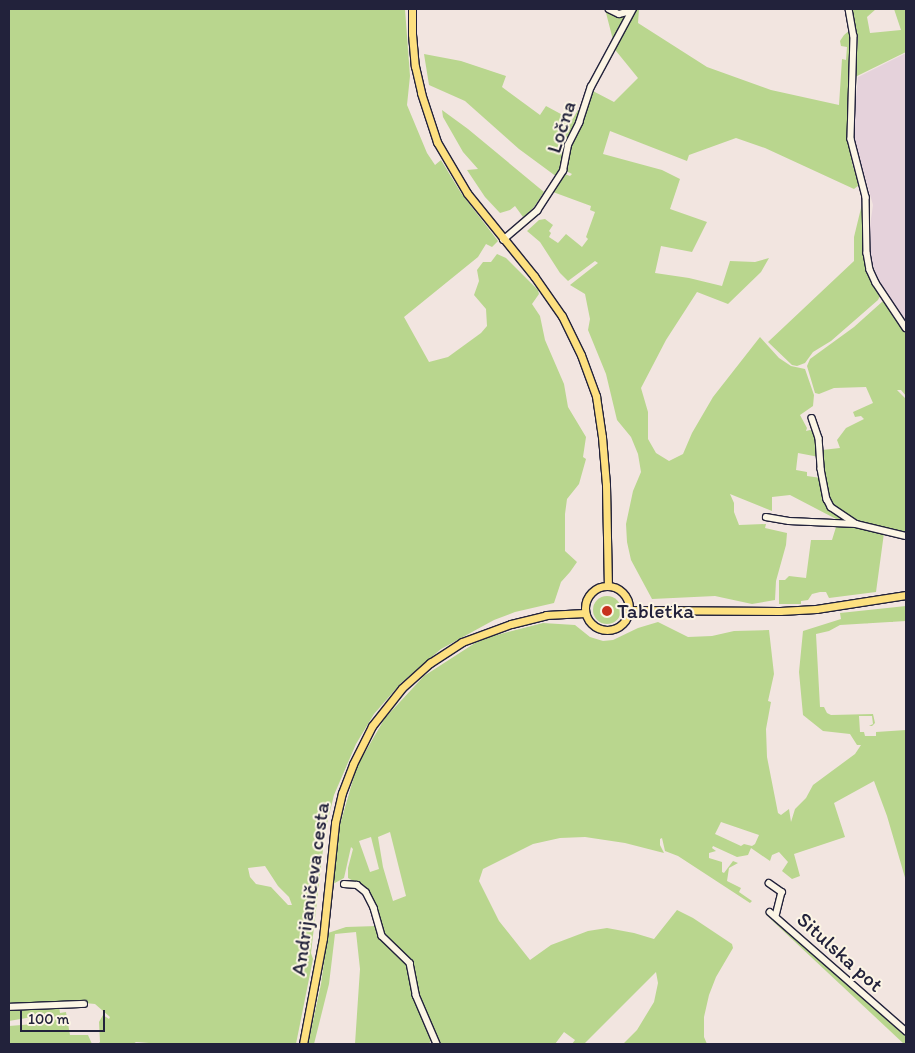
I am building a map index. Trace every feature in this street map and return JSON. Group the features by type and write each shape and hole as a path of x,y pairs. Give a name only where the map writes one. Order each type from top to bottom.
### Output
{"main road":[{"path":"412,9 415,66 420,93 431,126 453,172 503,240 534,276 562,316 581,355 596,396 606,485 608,586"},
{"path":"608,586 615,588 625,596 629,610 623,623 611,630 598,629 587,619 585,613 586,600 595,589 608,586"},
{"path":"629,610 780,612 816,609 906,595"},
{"name":"Andrijaničeva cesta","path":"303,1044 323,938 335,823 342,793 353,764 372,726 402,688 430,663 462,642 511,624 537,617 585,613"}],"street":[{"name":"Ločna","path":"609,9 619,14 632,10"},
{"path":"849,9 854,36 851,139 867,203 866,238 870,270 880,290 906,328"},
{"name":"Ločna","path":"503,240 537,211 563,171 568,145 579,123 591,87 632,10"},
{"path":"812,418 820,438 821,469 828,499 832,507 856,524"},
{"path":"766,517 789,521 856,524 906,536"},
{"name":"Situlska pot","path":"769,883 782,892 776,916"},
{"path":"344,884 357,885 366,892 374,908 382,936 410,963 416,995 436,1043"},
{"name":"Situlska pot","path":"770,912 906,1031"},
{"path":"9,1007 84,1004"}],"shaded area":[{"path":"906,53 906,322 877,278 871,259 870,226 873,205 854,139 854,119 858,77"}],"green space":[{"path":"9,9 405,9 410,76 407,105 427,153 435,165 441,160 461,193 498,241 492,247 486,244 478,257 404,317 429,362 448,357 481,333 487,326 486,309 474,295 479,281 477,270 483,262 491,262 497,254 506,258 538,290 539,294 532,304 540,316 545,340 564,384 568,407 586,437 583,457 586,459 579,484 567,499 565,514 565,551 577,562 561,582 554,603 515,612 494,620 441,649 401,683 374,714 356,744 334,795 325,832 311,953 313,959 296,1044 162,1044 136,1042 133,1044 98,1044 100,1042 99,1022 103,1015 109,1019 110,1017 95,1004 9,1006","holes":["265,866 278,886 289,897 292,905 288,905 271,887 256,884 250,877 248,868"]},
{"path":"605,9 610,12 626,15 613,40"},
{"path":"635,9 639,9 638,23 707,67 771,90 839,105 842,59 846,60 847,47 841,46 840,41 850,30 852,48 848,121 852,163 859,185 854,189 765,148 736,138 689,155 687,161 610,131 603,154 662,170 680,179 670,209 707,222 692,252 661,246 655,273 689,278 722,286 730,261 755,262 769,258 761,272 728,304 697,292 666,340 641,388 648,412 648,439 656,453 669,461 683,454 692,433 713,397 760,337 779,358 791,366 805,369 814,395 813,406 800,415 807,428 806,431 810,430 815,433 819,457 798,453 796,470 807,472 807,476 821,478 825,500 847,519 846,522 838,520 790,495 772,497 772,511 730,494 739,525 766,524 765,528 787,533 786,545 776,581 775,600 752,604 715,596 652,599 631,560 627,542 626,524 633,491 641,472 638,454 631,437 617,420 606,374 588,330 590,319 585,294 570,285 598,263 595,261 568,281 560,273 540,242 527,231 539,220 545,219 553,225 549,231 551,233 549,237 558,243 566,234 582,247 588,239 586,237 595,212 590,210 591,206 553,192 565,174 570,176 572,174 566,171 567,153 591,90 614,102 638,78 612,46"},
{"path":"852,9 876,9 867,17 870,33 901,30 894,9 906,9 906,52 855,77 858,38"},
{"path":"424,54 461,61 506,76 502,87 540,115 546,106 572,120 578,110 581,111 563,167 557,177 519,149 465,101 429,85"},
{"path":"442,110 544,192 525,216 523,217 515,206 510,210 500,213 485,197 467,170 478,169 463,152 443,117"},
{"path":"862,204 865,212 863,230 865,262 869,276 880,296 878,300 831,341 813,352 805,363 797,366 792,365 768,342 854,261 854,237"},
{"path":"883,301 906,334 906,396 901,390 897,390 906,399 906,534 862,524 832,505 824,481 822,450 840,448 837,440 846,428 864,419 861,416 855,417 853,412 873,403 866,387 834,388 819,394 815,393 807,366 810,359 854,327"},
{"path":"849,525 884,533 876,592 829,598 826,592 820,592 812,594 808,600 801,601 801,604 779,604 779,580 785,580 789,576 806,578 811,540 832,540 836,527"},
{"path":"607,596 617,600 621,610 617,620 607,624 597,620 593,610 597,600"},
{"path":"906,606 906,621 840,625 829,631 816,634 820,707 824,707 827,713 831,715 873,714 875,723 872,726 869,726 873,724 872,716 859,716 860,732 864,732 865,736 876,736 876,732 906,730 906,881 887,816 874,781 834,803 845,837 794,854 800,876 792,879 782,871 788,862 779,852 772,855 770,861 751,848 748,855 737,857 713,846 712,848 716,851 709,853 709,858 722,862 722,872 724,873 733,861 738,863 729,868 727,881 741,888 739,892 752,901 750,903 678,856 665,851 662,838 660,839 660,845 664,853 625,843 585,837 560,838 533,844 483,869 479,881 499,921 530,960 551,945 588,931 607,928 654,939 677,910 693,918 732,944 733,948 716,977 709,995 704,1017 704,1037 707,1044 623,1044 637,1030 654,1002 658,983 656,972 584,1044 572,1044 575,1040 564,1032 555,1044 439,1044 422,1010 412,961 386,939 379,919 357,883 348,878 348,868 353,849 351,847 344,878 333,884 339,828 357,766 385,718 424,676 475,643 493,636 543,623 575,625 590,637 603,641 613,640 638,628 658,622 688,637 712,636 734,631 769,630 774,674 768,701 771,702 766,729 767,757 778,813 781,815 789,809 791,822 795,809 806,798 813,785 855,754 861,745 857,745 850,734 823,731 803,715 799,672 803,631 841,619 840,613","holes":["721,822 759,835 755,844 752,846 744,844 741,846 715,834","390,832 406,896 393,901 383,867 378,837","371,837 379,869 370,872 359,841"]},
{"path":"763,912 906,1034 906,1044 904,1044"},
{"path":"377,926 386,945 407,961 415,999 432,1038 429,1044 355,1044 360,969 356,932 335,934 329,984 314,1044 308,1044 321,984 328,933 346,927"},
{"path":"59,1006 60,1013 66,1012 70,1035 88,1035 92,1044 9,1044 9,1026 34,1024 36,1020 32,1017 9,1021 9,1009"}],"place":[{"name":"Tabletka","path":"607,611"}]}
